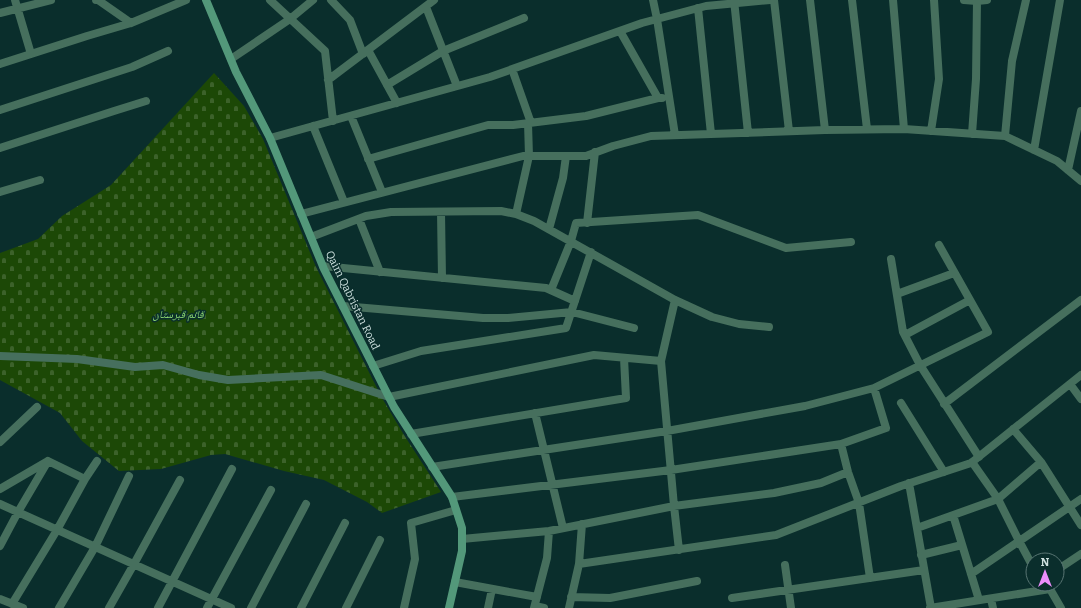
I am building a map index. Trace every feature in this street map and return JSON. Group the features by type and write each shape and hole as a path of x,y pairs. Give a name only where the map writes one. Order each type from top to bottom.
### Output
{"street":[{"path":"15,0 32,54"},
{"path":"0,13 51,0"},
{"path":"96,0 131,23"},
{"path":"0,64 131,23 186,0"},
{"name":"Qaim Qabristan Road","path":"206,0 231,59 270,138 323,266 394,407 452,497 462,528 462,551 449,608"},
{"path":"270,0 324,51 333,121"},
{"path":"231,59 290,19 313,0"},
{"path":"331,0 350,20 365,52 397,103"},
{"path":"328,80 434,0"},
{"path":"653,0 658,19 675,135"},
{"path":"270,138 490,77 642,23 706,6 734,2 770,0"},
{"path":"774,0 789,131"},
{"path":"810,0 825,130"},
{"path":"852,0 867,129"},
{"path":"893,0 904,129"},
{"path":"931,131 938,79 934,0"},
{"path":"964,0 987,0"},
{"path":"1005,136 1012,61 1026,0"},
{"path":"1034,150 1060,0"},
{"path":"972,134 976,79 976,1"},
{"path":"734,2 748,133"},
{"path":"426,7 457,86"},
{"path":"698,8 711,134"},
{"path":"387,85 443,50 524,18"},
{"path":"620,31 658,98"},
{"path":"0,110 132,67 168,51"},
{"path":"512,69 530,123 529,156 516,214"},
{"path":"368,159 488,125 513,125 586,116 658,98 669,98"},
{"path":"0,148 146,101"},
{"path":"1068,170 1081,111"},
{"path":"350,116 382,192"},
{"path":"313,126 344,202"},
{"path":"301,214 523,156 586,156 650,136 904,129 1005,136 1057,161 1081,181"},
{"path":"586,223 596,152"},
{"path":"549,229 563,178 566,156"},
{"path":"0,192 40,180"},
{"path":"311,237 366,216 391,212 501,211 516,214 534,221 675,300 712,317 739,324 769,327"},
{"path":"441,212 442,278"},
{"path":"550,290 571,241 576,223 698,214 786,248 851,242"},
{"path":"359,219 380,272"},
{"path":"432,467 667,431 805,406 874,388 988,332 938,245"},
{"path":"373,366 421,351 566,328 591,252"},
{"path":"891,259 903,332 920,365 979,457"},
{"path":"323,266 546,288 575,301"},
{"path":"897,294 954,273"},
{"path":"675,300 661,362 679,550"},
{"path":"905,335 970,300"},
{"path":"944,404 1081,300"},
{"path":"343,306 483,318 508,318 572,312 634,328"},
{"path":"0,356 77,359 135,367 163,365 198,375 228,380 321,375 389,397 594,355 661,362"},
{"path":"411,434 626,398 624,358"},
{"path":"579,564 776,535 860,502 972,462 1081,375"},
{"path":"1070,384 1081,399"},
{"path":"452,497 671,470 841,444 886,428 874,388"},
{"path":"901,403 944,472"},
{"path":"0,442 37,407"},
{"path":"535,413 563,528"},
{"path":"1013,430 1041,462 1081,525"},
{"path":"841,444 848,472 860,502 870,578"},
{"path":"48,461 85,479"},
{"path":"0,489 48,461"},
{"path":"0,546 48,461"},
{"path":"12,604 58,530 96,461"},
{"path":"972,462 998,499 1025,552"},
{"path":"917,528 998,499 1041,462"},
{"path":"158,608 232,469"},
{"path":"462,539 549,531 674,506 774,493 821,483 848,472"},
{"path":"60,608 95,547 130,476"},
{"path":"108,608 180,480"},
{"path":"909,484 931,608 991,599 1025,591"},
{"path":"207,608 271,490"},
{"path":"971,574 1081,499"},
{"path":"0,504 231,608"},
{"path":"250,608 306,504"},
{"path":"404,608 415,559 411,523 456,510"},
{"path":"953,515 979,600"},
{"path":"301,608 345,523"},
{"path":"569,608 579,564 582,524"},
{"path":"544,608 535,607 547,558 549,531"},
{"path":"346,608 380,540"},
{"path":"922,555 962,545"},
{"path":"1065,565 1081,554"},
{"path":"785,565 792,608"},
{"path":"732,598 924,570"},
{"path":"572,597 610,598 697,581"},
{"path":"455,582 537,597"},
{"path":"488,608 492,589"},
{"path":"1052,592 1060,608"},
{"path":"0,599 23,608"},
{"path":"991,599 993,608"}],"green space":[{"name":"قائم قبرستان","path":"214,73 244,106 263,139 316,267 382,398 441,492 382,513 367,502 324,480 284,471 225,454 211,455 161,469 119,471 82,441 60,413 0,380 0,253 38,239 62,216 111,185"}]}
